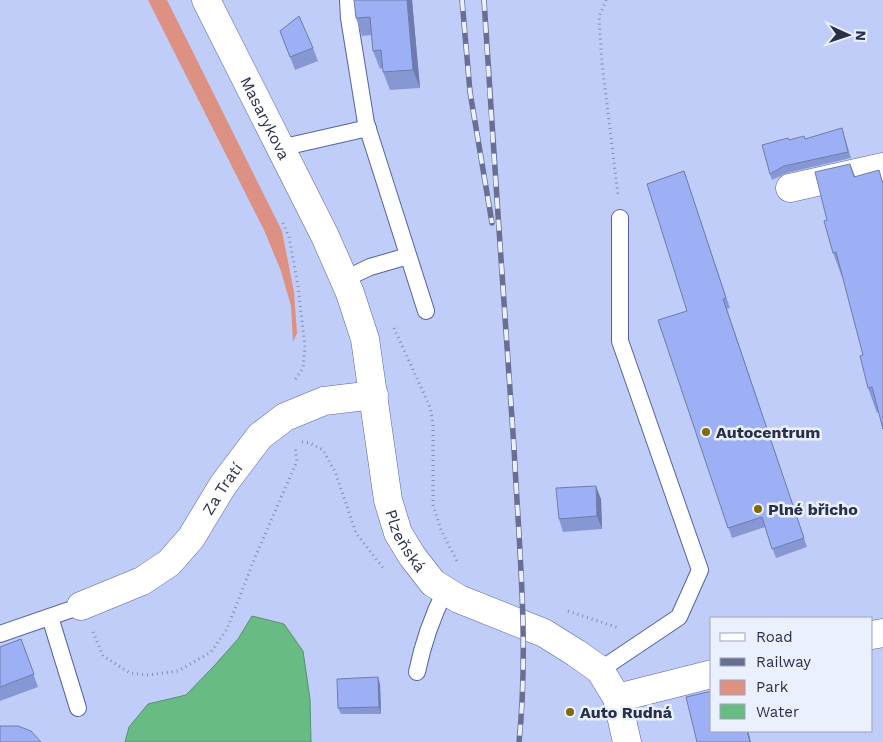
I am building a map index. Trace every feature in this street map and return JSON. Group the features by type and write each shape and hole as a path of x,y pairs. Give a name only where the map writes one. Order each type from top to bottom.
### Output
{"main road":[{"name":"Masarykova","path":"206,0 325,236"},
{"path":"790,188 883,166"},
{"name":"Plzeňská","path":"325,236 344,279 365,339 388,500 398,533 412,556 433,583 480,608 544,633 576,652 600,670 617,698 628,742"},
{"name":"Za Tratí","path":"81,606 142,581 169,563 190,538 223,485 260,436 285,417 324,401 374,395"},
{"path":"617,698 710,675"}],"lane":[{"path":"348,0 349,18 368,128 426,311"},
{"path":"280,148 368,128"},
{"path":"600,670 679,617 700,570 620,341 620,218"},
{"path":"344,279 370,267 408,256"},
{"path":"417,672 422,648 436,609 445,591"},
{"path":"0,634 81,606"},
{"path":"50,617 78,708"}],"path":[{"path":"606,0 599,17 602,64 615,160 620,218"},
{"path":"281,220 289,237 298,286 305,346 303,368 293,382"},
{"path":"391,320 430,407 433,423 433,505 441,530 454,558 463,569"},
{"path":"58,641 91,628 103,656 130,673 148,676 178,671 211,652 226,629 297,461 295,443 310,443 323,450 336,474 356,533 386,573"},
{"path":"567,610 648,638"}],"green space":[{"path":"148,0 167,0 282,231 294,292 297,333 293,342 291,306 281,271 264,230"}],"water":[{"path":"252,616 284,624 303,651 310,699 311,742 125,742 129,727 148,704 186,695 238,639"}],"building":[{"path":"354,0 407,0 413,70 383,72 381,50 373,51 370,17 356,18"},
{"path":"299,16 313,48 290,57 280,31"},
{"path":"842,128 848,152 784,166 770,174 762,145 788,138 789,140 804,136 805,139"},
{"path":"850,164 854,177 879,170 883,184 883,429 872,387 868,388 860,356 863,355 836,252 833,253 824,221 827,220 815,172"},
{"path":"684,171 726,298 723,299 804,538 772,549 762,517 728,528 658,320 687,311 647,184"},
{"path":"596,486 597,516 559,519 556,488"},
{"path":"21,639 34,674 0,687 0,647"},
{"path":"378,677 379,707 338,708 337,679"},
{"path":"710,691 710,732 747,732 750,742 697,742 686,697"},
{"path":"0,726 18,726 31,731 41,742 0,742"}],"railway":[{"path":"462,0 470,92 492,223"},
{"path":"484,0 520,558 523,668 519,742"}],"place":[{"name":"Autocentrum","path":"706,432"},
{"name":"Plné břicho","path":"758,509"},
{"name":"Auto Rudná","path":"570,712"}]}
